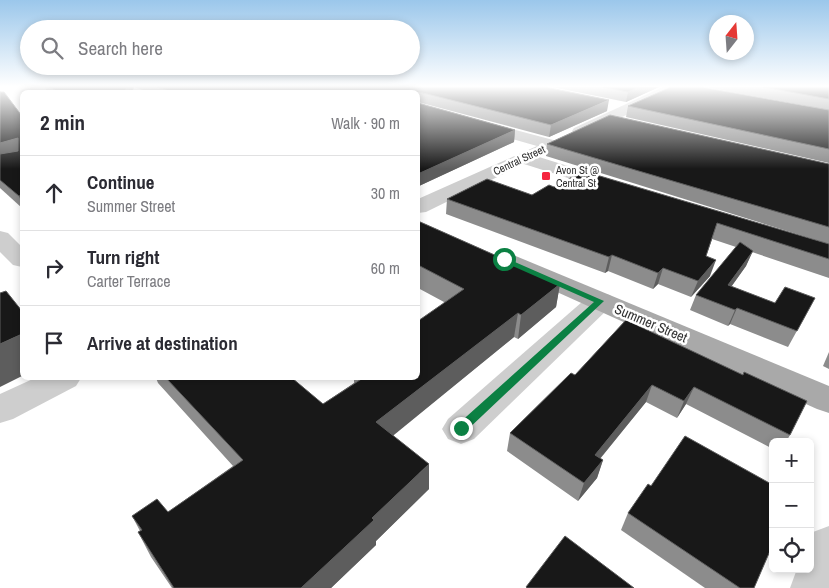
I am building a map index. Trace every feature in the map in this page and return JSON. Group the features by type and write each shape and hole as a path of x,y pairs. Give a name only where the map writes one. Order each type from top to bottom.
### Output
{"main road":[{"name":"Summer Street","path":"486,252 829,400"}],"street":[{"path":"447,114 560,140"},
{"name":"Central Street","path":"420,206 560,140 602,114"},
{"name":"Central Street","path":"616,114 627,117 631,114"},
{"path":"523,158 629,192"},
{"path":"0,238 20,258"},
{"path":"461,428 600,301"},
{"path":"0,408 60,380"},
{"path":"814,588 829,548"}],"building":[{"path":"0,114 20,114 20,196 0,180 0,154 18,151 18,138 0,143"},
{"path":"420,114 459,114 515,130 420,173"},
{"path":"509,114 575,114 551,125"},
{"path":"667,114 829,114 829,149"},
{"path":"610,115 829,164 829,227 547,144"},
{"path":"583,171 829,244 829,259 717,223 706,256 716,260 698,281 663,268 658,273 612,255 609,257 447,199 487,179 532,195 549,185 554,187"},
{"path":"420,222 560,284 521,315 518,313 376,422 429,464 372,518 374,520 301,588 174,588 138,532 142,530 132,516 157,499 168,512 243,460 168,380 294,380 323,404 360,380 420,380 420,320 464,289 420,266"},
{"path":"740,242 753,251 728,285 775,303 785,287 815,298 797,331 737,308 735,310 696,295"},
{"path":"6,291 20,308 20,335 0,344 0,293"},
{"path":"626,320 743,375 744,372 807,401 790,435 694,387 684,401 652,385 595,455 603,460 584,483 510,433 571,373 575,375"},
{"path":"685,436 769,483 769,553 754,588 740,588 628,513 648,484 651,486"},
{"path":"565,536 634,588 527,588"}],"place":[{"name":"Avon St @ Central St","path":"546,176"}],"route":[{"path":"461,428 600,301 504,259"}]}
